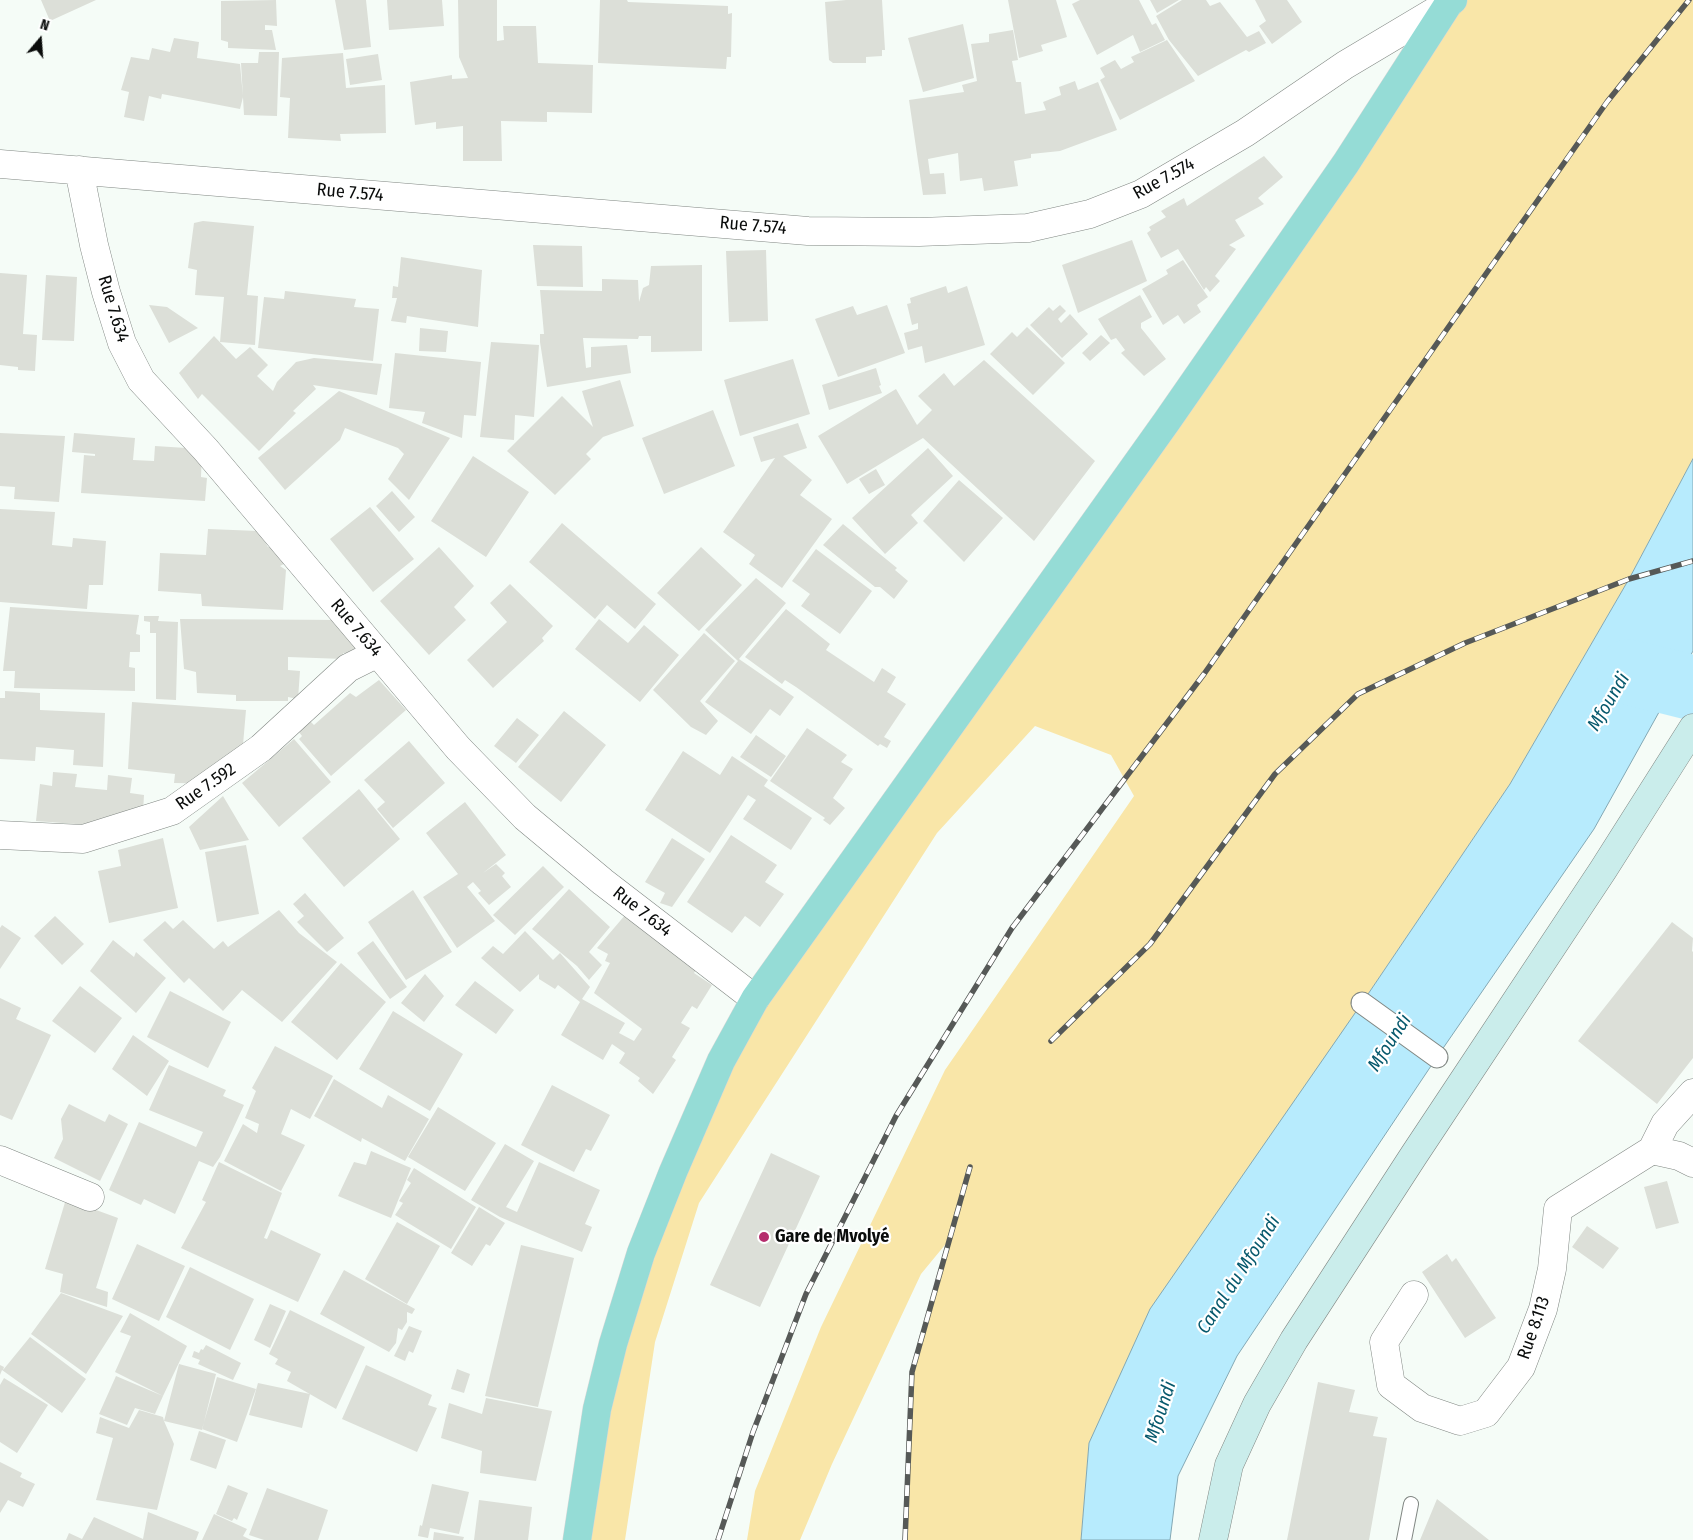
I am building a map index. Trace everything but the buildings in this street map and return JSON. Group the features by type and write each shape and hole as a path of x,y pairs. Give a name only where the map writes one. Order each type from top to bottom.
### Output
{"main road":[{"path":"577,1540 597,1409 612,1344 641,1253 673,1172 721,1061 755,999 1179,405 1346,163 1451,2"},
{"path":"1213,1540 1229,1465 1257,1404 1294,1340 1690,742"}],"street":[{"name":"Rue 7.574","path":"0,164 808,231 919,232 1028,228 1062,222 1090,214 1141,194 1245,133 1345,65 1451,2"},
{"name":"Rue 7.634","path":"79,170 94,245 109,300 122,343 141,380 206,450 458,748 525,817 602,882 755,999"},
{"name":"Rue 7.592","path":"0,835 83,839 172,811 261,748 348,668 378,653"},
{"path":"1362,1003 1437,1057"},
{"path":"1693,1093 1665,1124 1652,1150 1679,1156 1693,1163"},
{"name":"Rue 8.113","path":"1414,1295 1384,1342 1392,1385 1422,1408 1460,1421 1486,1413 1521,1367 1543,1309 1552,1269 1558,1209 1652,1150"},
{"path":"0,1160 90,1197"}],"lane":[{"path":"1404,1540 1411,1504"}],"shaded area":[{"path":"1453,0 1693,0 1693,459 1629,579 1510,784 1362,1003 1089,1443 1081,1540 905,1540 912,1372 949,1240 921,1274 832,1464 800,1540 747,1540 755,1491 821,1327 945,1070 1134,796 1111,755 1035,726 937,833 699,1203 655,1342 625,1540 577,1540 597,1409 721,1061"}],"water":[{"path":"1693,459 1693,651 1594,829 1437,1057 1237,1356 1178,1476 1170,1540 1081,1540 1089,1443 1150,1309 1362,1003 1510,784 1629,579"}],"waterway":[{"name":"Mfoundi","path":"1629,672 1693,688"}],"railway":[{"path":"718,1540 753,1432 806,1294 896,1116 1012,928 1204,674 1607,102 1689,0"},
{"path":"1051,1041 1150,944 1275,774 1358,694 1465,643 1629,579 1693,561"},
{"path":"905,1540 912,1372 970,1167"}],"place":[{"name":"Gare de Mvolyé","path":"764,1237"}],"water label":[{"name":"Canal du Mfoundi","path":"1239,1275"}]}
